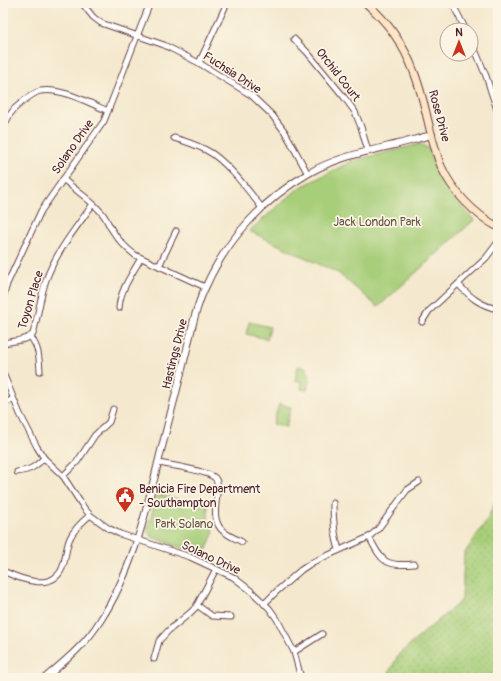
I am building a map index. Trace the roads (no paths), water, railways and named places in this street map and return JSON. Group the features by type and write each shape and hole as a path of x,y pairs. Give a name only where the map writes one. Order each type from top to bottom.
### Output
{"main road":[{"name":"Rose Drive","path":"366,3 384,21 403,46 420,89 442,166 461,197 478,214 498,227"}],"street":[{"name":"Fuchsia Drive","path":"82,3 93,17 101,22 164,45 199,63 251,95 263,105 285,132 308,174"},
{"name":"Solano Drive","path":"3,298 7,284 41,211 97,131 108,111 150,3"},
{"path":"199,63 227,3"},
{"path":"452,3 462,22"},
{"name":"Orchid Court","path":"294,39 307,52 355,112 368,151"},
{"path":"479,59 498,113"},
{"path":"3,131 5,121 16,106 27,98 40,92 67,94 108,111"},
{"name":"Hastings Drive","path":"45,678 86,640 100,622 117,591 138,539 195,316 205,287 225,250 242,228 262,208 308,174 337,160 432,134"},
{"path":"174,138 207,151 220,161 244,185 262,208"},
{"path":"63,179 102,213 118,239 127,249 140,258 205,287"},
{"name":"Toyon Place","path":"3,343 31,337 33,334 41,295 47,278 67,240 93,204"},
{"path":"159,266 176,231"},
{"path":"422,322 429,311 486,258 498,242"},
{"path":"119,308 120,298 127,281 140,258"},
{"path":"458,284 476,300 487,307 498,309"},
{"path":"31,337 39,354 40,371"},
{"name":"Solano Drive","path":"3,373 31,438 44,458 63,476 84,508 108,528 120,534 190,557 233,577 250,590 277,619 294,652 301,678"},
{"path":"3,404 13,399"},
{"path":"63,476 76,462 95,435 109,422 113,409"},
{"path":"17,472 29,470 36,466 44,458"},
{"path":"158,463 208,474 216,479 215,518 217,524 220,529 242,542"},
{"path":"264,604 301,570 314,562 369,536 378,529 407,490 419,482"},
{"path":"333,503 335,538 339,550"},
{"path":"3,571 33,582 44,582 55,577 63,567 70,538 90,514"},
{"path":"369,536 377,553 388,563 402,565 414,564"},
{"path":"154,659 159,641 197,605 216,569"},
{"path":"197,605 212,616 231,617"},
{"path":"294,652 322,634"}],"place":[{"name":"Benicia Fire Department - Southampton","path":"125,513"}],"park label":[{"name":"Jack London Park","path":"377,222"},
{"name":"Park Solano","path":"184,524"}]}
